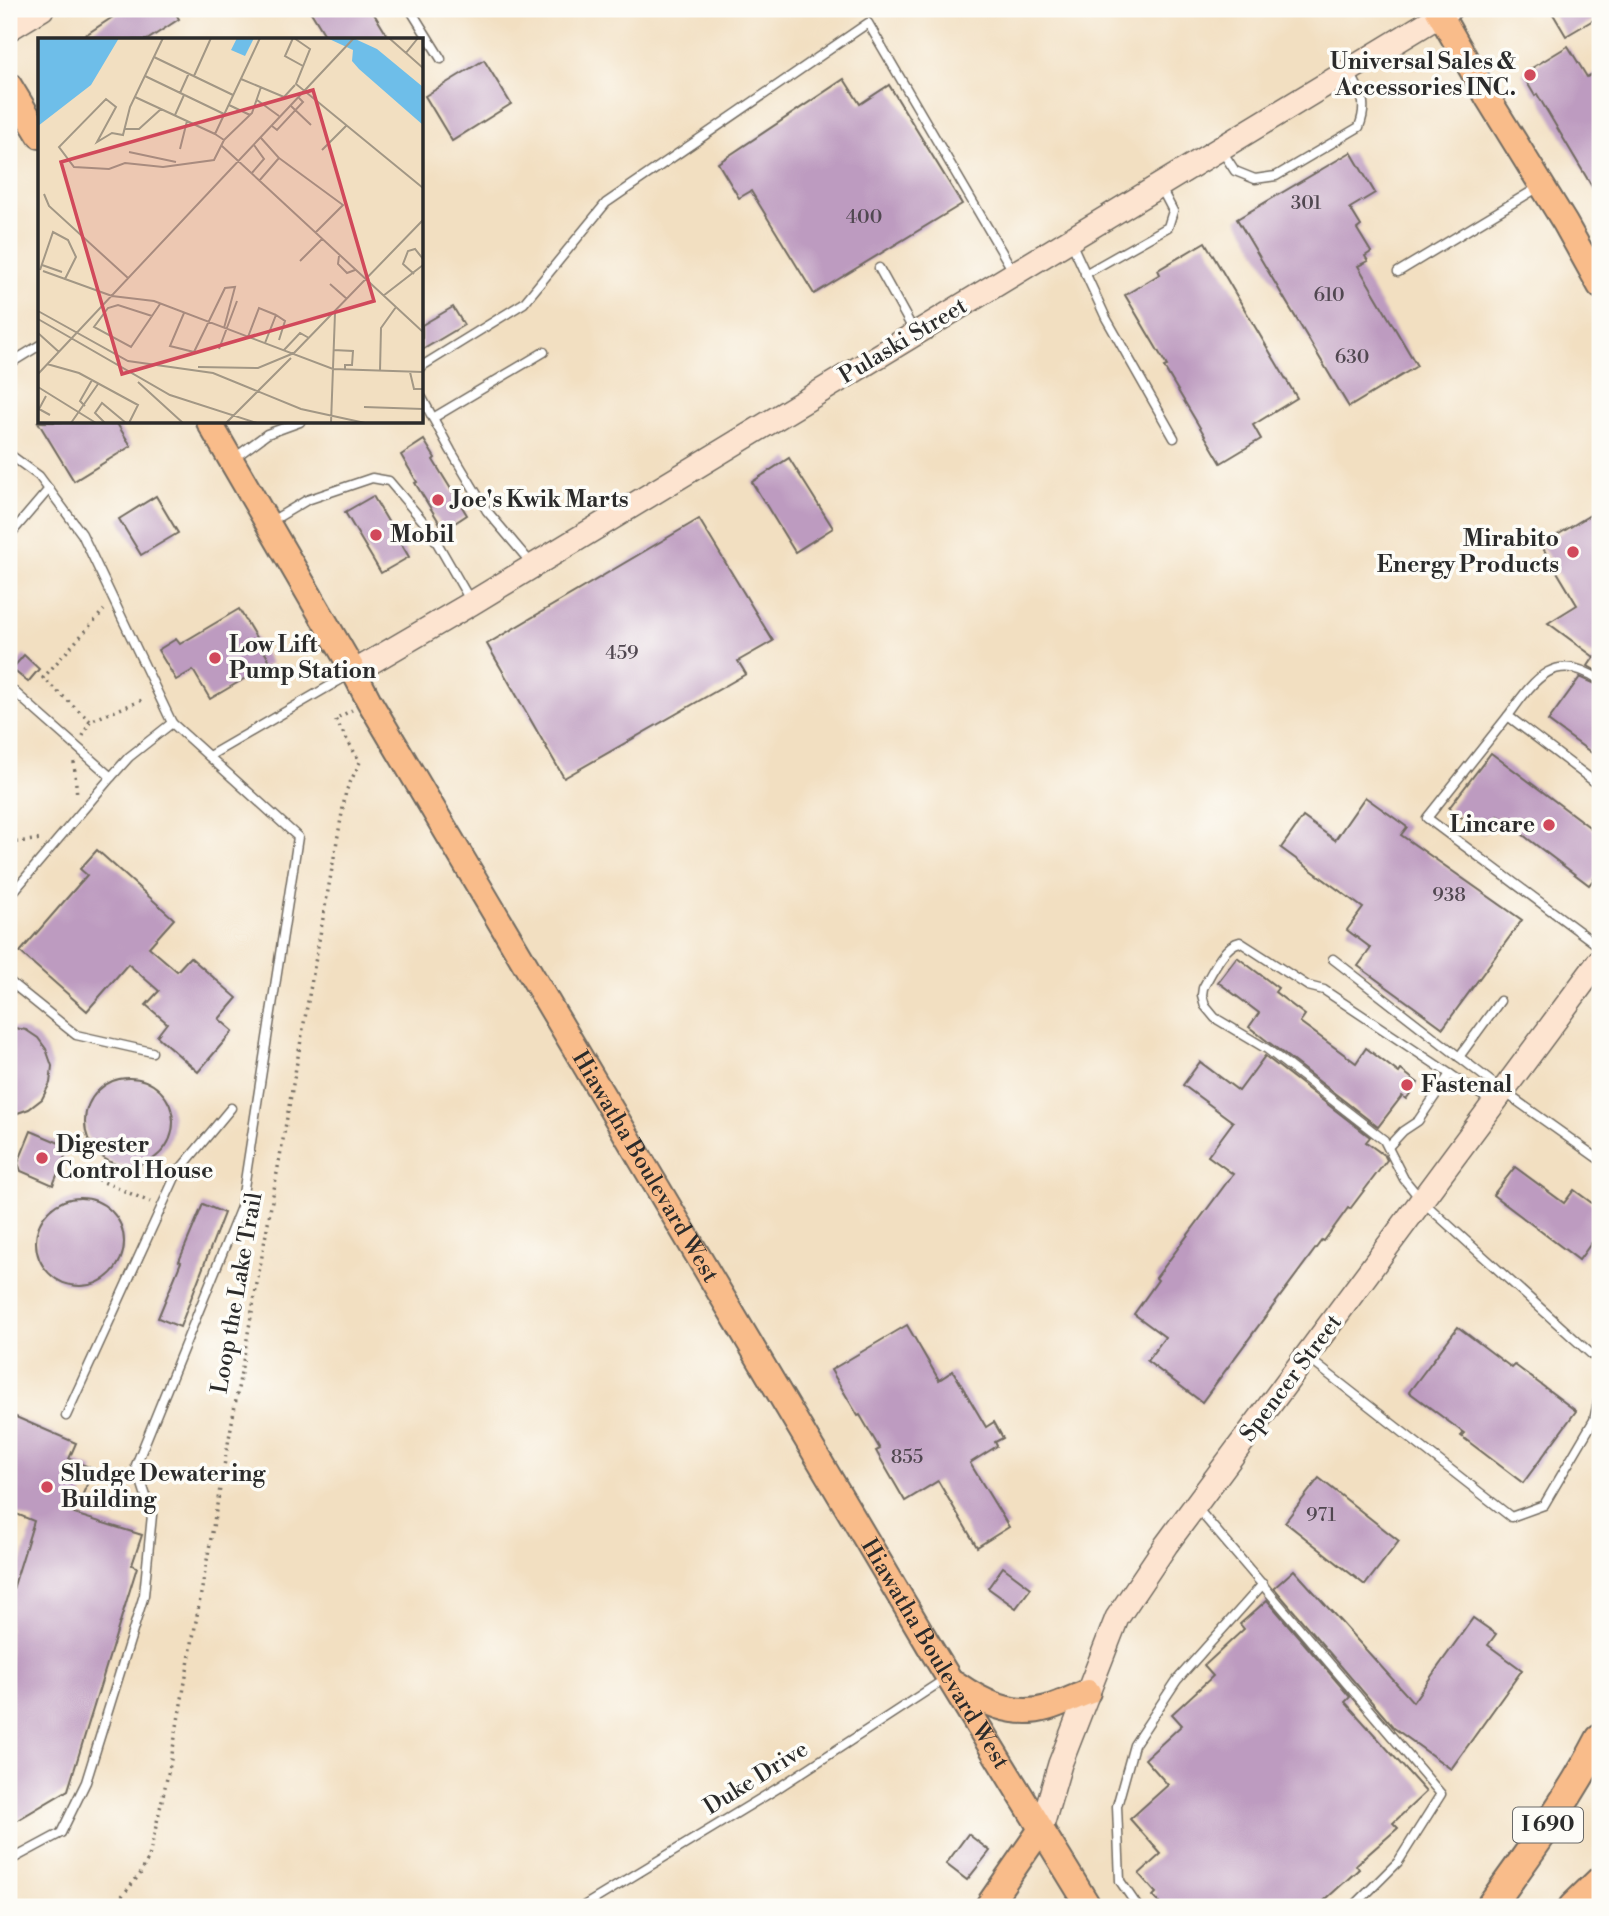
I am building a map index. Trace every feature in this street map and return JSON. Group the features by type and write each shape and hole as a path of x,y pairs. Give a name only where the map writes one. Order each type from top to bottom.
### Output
{"highway":[{"name":"I 690","path":"1490,1907 1535,1845 1590,1760 1600,1739"},
{"path":"1575,1907 1600,1881"},
{"path":"1575,1907 1600,1891"}],"main road":[{"path":"1443,11 1489,100 1565,223 1600,286"},
{"path":"9,85 37,123"},
{"name":"Hiawatha Boulevard West","path":"210,424 369,701 947,1677 1089,1907"},
{"path":"947,1677 972,1695 996,1706 1017,1711 1049,1708 1087,1692"},
{"path":"987,1907 1041,1829"}],"street":[{"path":"9,29 42,9"},
{"name":"Pulaski Street","path":"354,672 1349,71 1443,11"},
{"name":"Spencer Street","path":"1041,1829 1060,1764 1117,1618 1166,1545 1600,960"}],"lane":[{"path":"410,9 441,59"},
{"path":"424,365 524,303 606,203 868,23 1015,273"},
{"path":"1220,149 1235,171 1255,179 1276,176 1359,127 1365,113 1361,91 1349,71"},
{"path":"1085,274 1168,227 1173,211 1160,185"},
{"path":"1398,272 1541,186"},
{"path":"1070,240 1106,318 1174,438"},
{"path":"879,268 915,334"},
{"path":"9,364 38,346"},
{"path":"433,418 544,352"},
{"path":"424,402 487,511 533,566"},
{"path":"232,461 267,434 294,424"},
{"path":"9,454 39,476 82,534 172,723 298,837 241,1207 136,1465 152,1515 144,1595 86,1782 61,1833 9,1861"},
{"path":"268,523 307,500 372,478 388,481 428,527 472,603"},
{"path":"9,536 49,489"},
{"path":"1600,680 1583,669 1570,667 1558,667 1546,672 1535,681 1427,818 1600,947"},
{"path":"209,756 354,672"},
{"path":"9,687 111,777"},
{"path":"1508,716 1600,786"},
{"path":"9,897 129,757 172,723"},
{"path":"1600,1160 1499,1097 1450,1073 1324,990 1308,986 1240,942 1228,948 1203,988 1205,1006 1215,1018 1267,1049 1384,1140 1404,1179 1422,1201 1600,1362"},
{"path":"1333,960 1458,1057 1499,1097"},
{"path":"9,981 76,1035 152,1052"},
{"path":"1458,1057 1500,1001"},
{"path":"1388,1147 1403,1131 1418,1121 1450,1073"},
{"path":"66,1416 177,1173 231,1108"},
{"path":"1306,1357 1511,1517 1544,1505 1594,1420 1600,1393"},
{"path":"1195,1506 1441,1794 1398,1861 1353,1907"},
{"path":"1138,1907 1120,1881 1117,1806 1134,1745 1177,1680 1263,1584"},
{"name":"Duke Drive","path":"582,1907 778,1788 947,1677"}],"path":[{"path":"90,721 43,678 113,599"},
{"path":"79,816 73,754 90,721 158,693"},
{"name":"Loop the Lake Trail","path":"113,1907 141,1873 149,1857 170,1765 346,791 360,762 335,719 369,701"},
{"path":"9,843 42,839 52,846"},
{"path":"9,1146 18,1149 9,1185"},
{"path":"85,1174 162,1206"}],"building":[{"path":"125,9 173,9 179,19 150,38 81,38"},
{"path":"309,9 371,9 389,38 327,38"},
{"path":"1550,9 1600,9 1600,16 1566,36"},
{"path":"1568,46 1587,77 1600,70 1600,200 1537,94 1535,96 1522,74"},
{"path":"484,60 511,104 452,141 425,96"},
{"path":"844,79 860,104 889,85 962,204 814,294 751,191 739,198 718,163"},
{"path":"1351,152 1375,193 1350,208 1361,226 1357,229 1371,252 1365,256 1368,261 1358,266 1417,366 1349,407 1237,219"},
{"path":"1205,242 1297,398 1253,425 1261,439 1221,463 1125,295 1160,274 1158,270"},
{"path":"453,307 464,325 424,349 424,324"},
{"path":"39,424 117,424 131,446 74,481"},
{"path":"424,440 435,458 433,460 467,515 444,530 401,455"},
{"path":"789,458 833,528 795,552 752,482"},
{"path":"156,496 178,533 141,555 119,519"},
{"path":"373,496 409,557 381,573 345,512"},
{"path":"1600,509 1600,673 1588,666 1594,657 1548,623 1577,605 1541,545"},
{"path":"699,519 773,641 738,661 746,674 564,778 487,644"},
{"name":"Low Lift Pump Station","path":"239,609 271,663 210,699 193,670 176,680 158,650 176,639 180,644"},
{"path":"24,655 39,669 28,682 12,669"},
{"path":"1580,677 1600,686 1600,759 1548,721"},
{"name":"Lincare","path":"1491,753 1600,835 1600,871 1589,885 1498,816 1484,834 1449,808"},
{"path":"1365,797 1407,827 1401,835 1522,920 1443,1028 1358,966 1371,948 1347,930 1363,908 1281,848 1303,817 1335,840"},
{"path":"97,850 174,919 149,947 177,971 190,957 237,998 219,1019 233,1031 198,1072 157,1036 167,1023 146,1005 159,991 128,964 87,1011 20,952 87,875 80,869"},
{"path":"1237,957 1278,988 1275,992 1305,1015 1300,1022 1356,1063 1366,1048 1399,1073 1401,1070 1418,1083 1406,1099 1402,1096 1378,1127 1249,1027 1259,1013 1218,982"},
{"path":"9,1027 26,1030 38,1038 46,1049 52,1066 50,1083 42,1099 29,1109 9,1116"},
{"path":"1265,1056 1370,1137 1366,1142 1387,1160 1324,1241 1322,1240 1202,1402 1147,1361 1165,1337 1134,1314 1158,1280 1156,1278 1233,1174 1208,1156 1233,1122 1183,1085 1200,1062 1239,1091"},
{"path":"129,1078 146,1082 160,1091 169,1105 173,1122 169,1139 160,1153 146,1162 129,1166 112,1162 98,1153 89,1139 85,1122 89,1105 98,1091 112,1082"},
{"name":"Digester Control House","path":"31,1131 69,1147 53,1185 21,1171 18,1163"},
{"path":"1515,1167 1564,1203 1574,1190 1600,1209 1600,1231 1579,1260 1493,1195"},
{"path":"80,1198 97,1202 111,1211 120,1225 124,1242 120,1259 111,1273 97,1282 80,1286 63,1282 49,1273 40,1259 36,1242 40,1225 49,1211 63,1202"},
{"path":"203,1204 224,1213 180,1327 158,1318"},
{"path":"907,1325 939,1380 953,1371 986,1427 994,1422 1003,1438 995,1442 997,1446 970,1463 1009,1527 977,1547 938,1481 905,1501 876,1451 880,1449 831,1370"},
{"path":"1458,1327 1576,1411 1523,1483 1461,1436 1464,1433 1409,1392"},
{"path":"9,1414 76,1443 69,1459 94,1469 74,1514 142,1535 132,1565 137,1567 68,1790 9,1825 9,1602 34,1521 9,1511"},
{"path":"1319,1478 1399,1541 1365,1585 1285,1522"},
{"path":"1003,1567 1031,1588 1016,1608 988,1588"},
{"path":"1294,1570 1413,1702 1473,1618 1496,1634 1488,1645 1522,1670 1451,1769 1394,1728 1274,1588"},
{"path":"1267,1600 1350,1697 1345,1702 1426,1792 1393,1823 1398,1828 1356,1865 1359,1869 1317,1907 1162,1907 1153,1896 1156,1893 1139,1874 1161,1854 1130,1819 1168,1785 1145,1759 1182,1725 1172,1714 1213,1676 1204,1666 1244,1629 1240,1624"},
{"path":"968,1834 990,1851 967,1880 946,1864"}],"place":[{"name":"Universal Sales & Accessories INC.","path":"1530,75"},
{"name":"Joe's Kwik Marts","path":"438,500"},
{"name":"Mobil","path":"376,535"},
{"name":"Mirabito Energy Products","path":"1573,552"},
{"name":"Low Lift Pump Station","path":"215,658"},
{"name":"Lincare","path":"1549,825"},
{"name":"Fastenal","path":"1407,1085"},
{"name":"Digester Control House","path":"42,1158"},
{"name":"Sludge Dewatering Building","path":"47,1487"}]}
